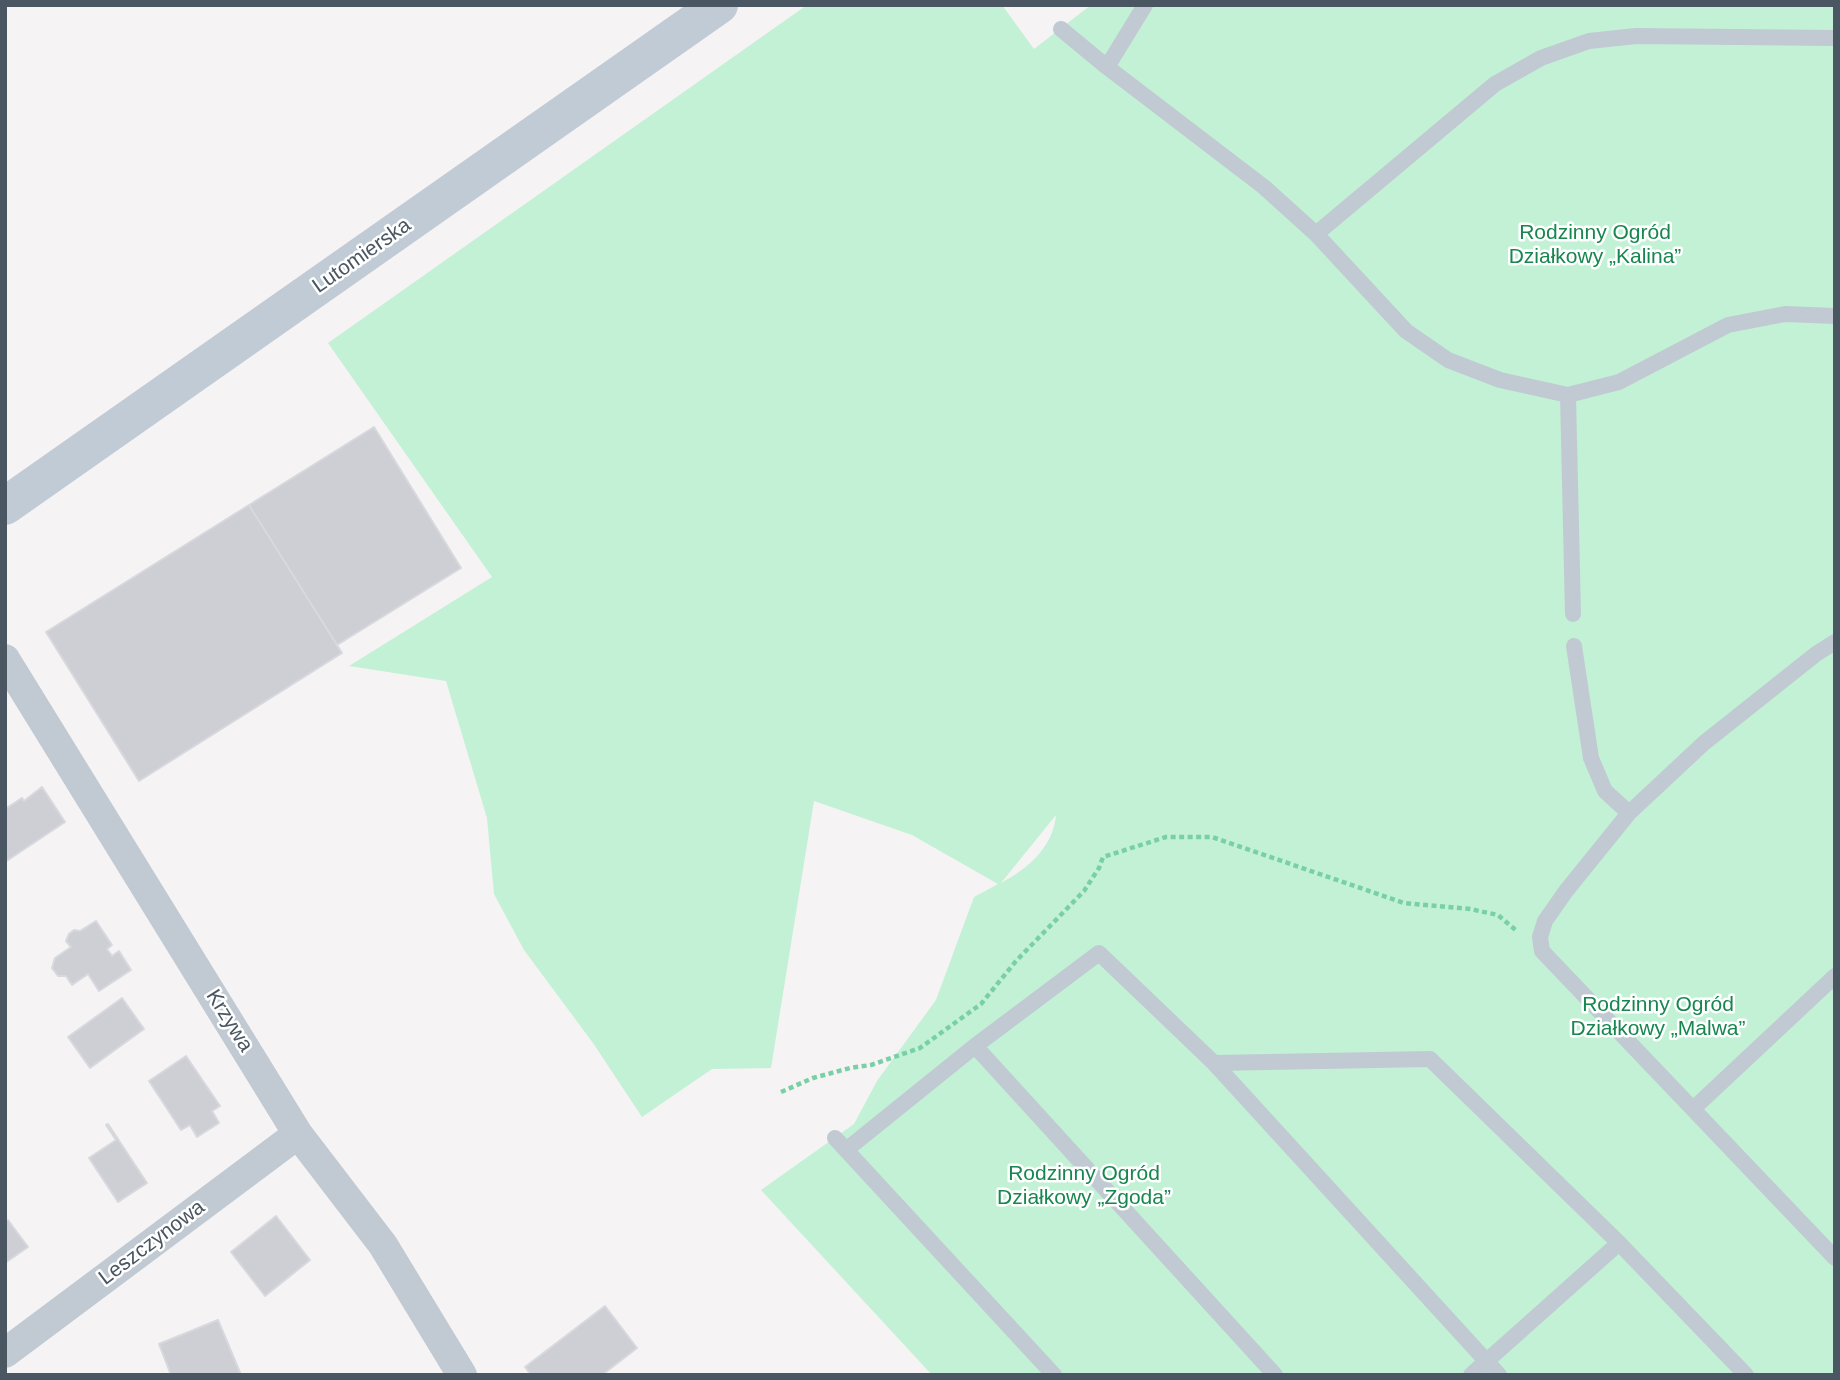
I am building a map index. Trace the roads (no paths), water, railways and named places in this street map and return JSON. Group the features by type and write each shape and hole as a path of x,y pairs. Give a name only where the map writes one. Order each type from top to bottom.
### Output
{"main road":[{"name":"Lutomierska","path":"5,506 719,5"}],"street":[{"name":"Krzywa","path":"5,660 298,1134 383,1245 462,1375"},
{"name":"Leszczynowa","path":"5,1353 298,1134"}],"lane":[{"path":"1107,67 1145,5"},
{"path":"1061,29 1264,187 1316,234 1406,331 1448,360 1500,380 1568,395 1619,382 1728,325 1785,314 1835,316"},
{"path":"1316,234 1494,85 1541,58 1589,41 1636,36 1835,38"},
{"path":"1568,395 1573,614"},
{"path":"1835,642 1704,743 1629,813 1566,891 1545,921 1540,937 1542,951 1835,1258"},
{"path":"1574,646 1591,758 1605,791 1629,813"},
{"path":"1054,1375 841,1144 1099,953 1214,1063 1499,1375"},
{"path":"1693,1109 1835,976"},
{"path":"975,1046 1275,1375"},
{"path":"1214,1063 1430,1059 1619,1243 1746,1375"},
{"path":"1471,1375 1619,1243"}],"park label":[{"name":"Rodzinny Ogród Działkowy „Kalina”","path":"1595,245"},
{"name":"Rodzinny Ogród Działkowy „Malwa”","path":"1658,1017"},
{"name":"Rodzinny Ogród Działkowy „Zgoda”","path":"1084,1186"}]}
